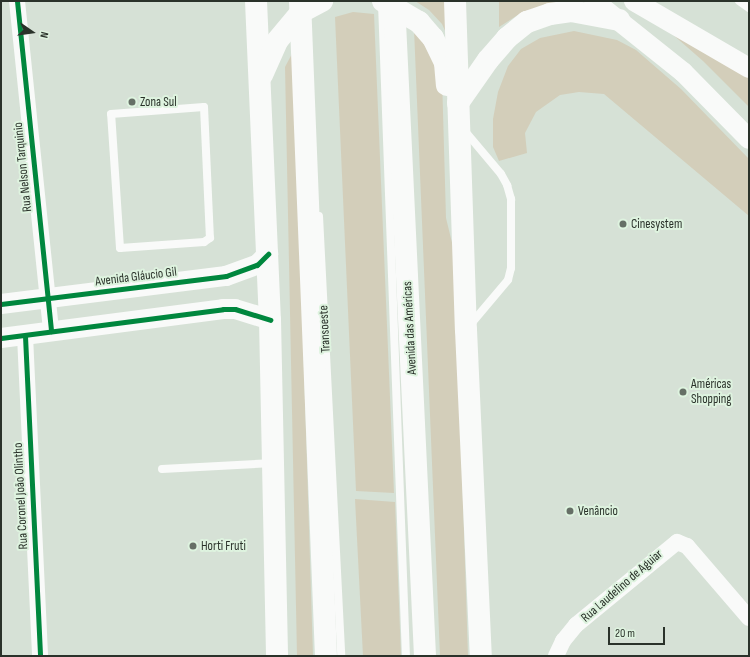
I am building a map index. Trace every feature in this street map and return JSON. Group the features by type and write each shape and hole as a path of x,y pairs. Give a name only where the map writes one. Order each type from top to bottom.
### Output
{"main road":[{"path":"256,1 268,254 277,656"},
{"path":"455,1 466,330 481,656"},
{"path":"388,2 419,22 433,38 445,63 449,104 451,227 457,262 464,274"},
{"name":"Avenida das Américas","path":"388,2 425,656"},
{"path":"260,80 277,41 308,5"},
{"path":"308,5 326,656"},
{"path":"458,114 488,60 507,38 527,22 550,14 571,11 619,20"}],"street":[{"name":"Rua Nelson Tarquinio","path":"17,1 51,331"},
{"path":"594,1 682,72 749,139"},
{"path":"634,1 749,68"},
{"name":"Avenida Gláucio Gil","path":"1,304 226,276 257,265 268,254"},
{"path":"1,338 223,309 235,309 270,320"},
{"name":"Rua Coronel João Olintho","path":"25,336 40,656"},
{"name":"Rua Laudelino de Aguiar","path":"556,656 563,641 576,625 671,544 677,542 687,546 749,618"}],"lane":[{"path":"739,1 749,8"},
{"path":"388,2 406,656"},
{"path":"308,5 312,55"},
{"path":"204,107 210,238 204,242 120,248 111,114 204,107"},
{"path":"458,114 501,174 507,185 510,198 511,268 508,280 503,289 466,330"},
{"name":"Transoeste","path":"319,205 341,656"},
{"path":"162,469 273,463"}],"shaded area":[{"path":"415,1 450,1 452,46 442,24 429,10"},
{"path":"499,1 565,1 521,13 499,27"},
{"path":"353,12 374,14 394,493 356,491 335,17"},
{"path":"663,26 749,76 749,107 703,61"},
{"path":"414,29 428,45 442,77 446,218 455,255 468,656 440,656"},
{"path":"574,31 617,40 636,50 681,89 749,159 749,216 604,94 579,92 560,95 536,112 525,133 527,153 499,161 493,147 493,119 498,92 508,66 521,49 540,38"},
{"path":"294,50 313,656 297,656 285,67"},
{"path":"355,499 395,502 401,656 363,656"}],"cycle path":[{"path":"17,1 51,331"},
{"path":"1,304 226,276 257,265 268,254"},
{"path":"1,338 223,309 235,309 270,320"},
{"path":"25,336 40,656"}],"place":[{"name":"Zona Sul","path":"132,102"},
{"name":"Cinesystem","path":"623,224"},
{"name":"Américas Shopping","path":"683,392"},
{"name":"Venâncio","path":"570,511"},
{"name":"Horti Fruti","path":"193,546"}]}
